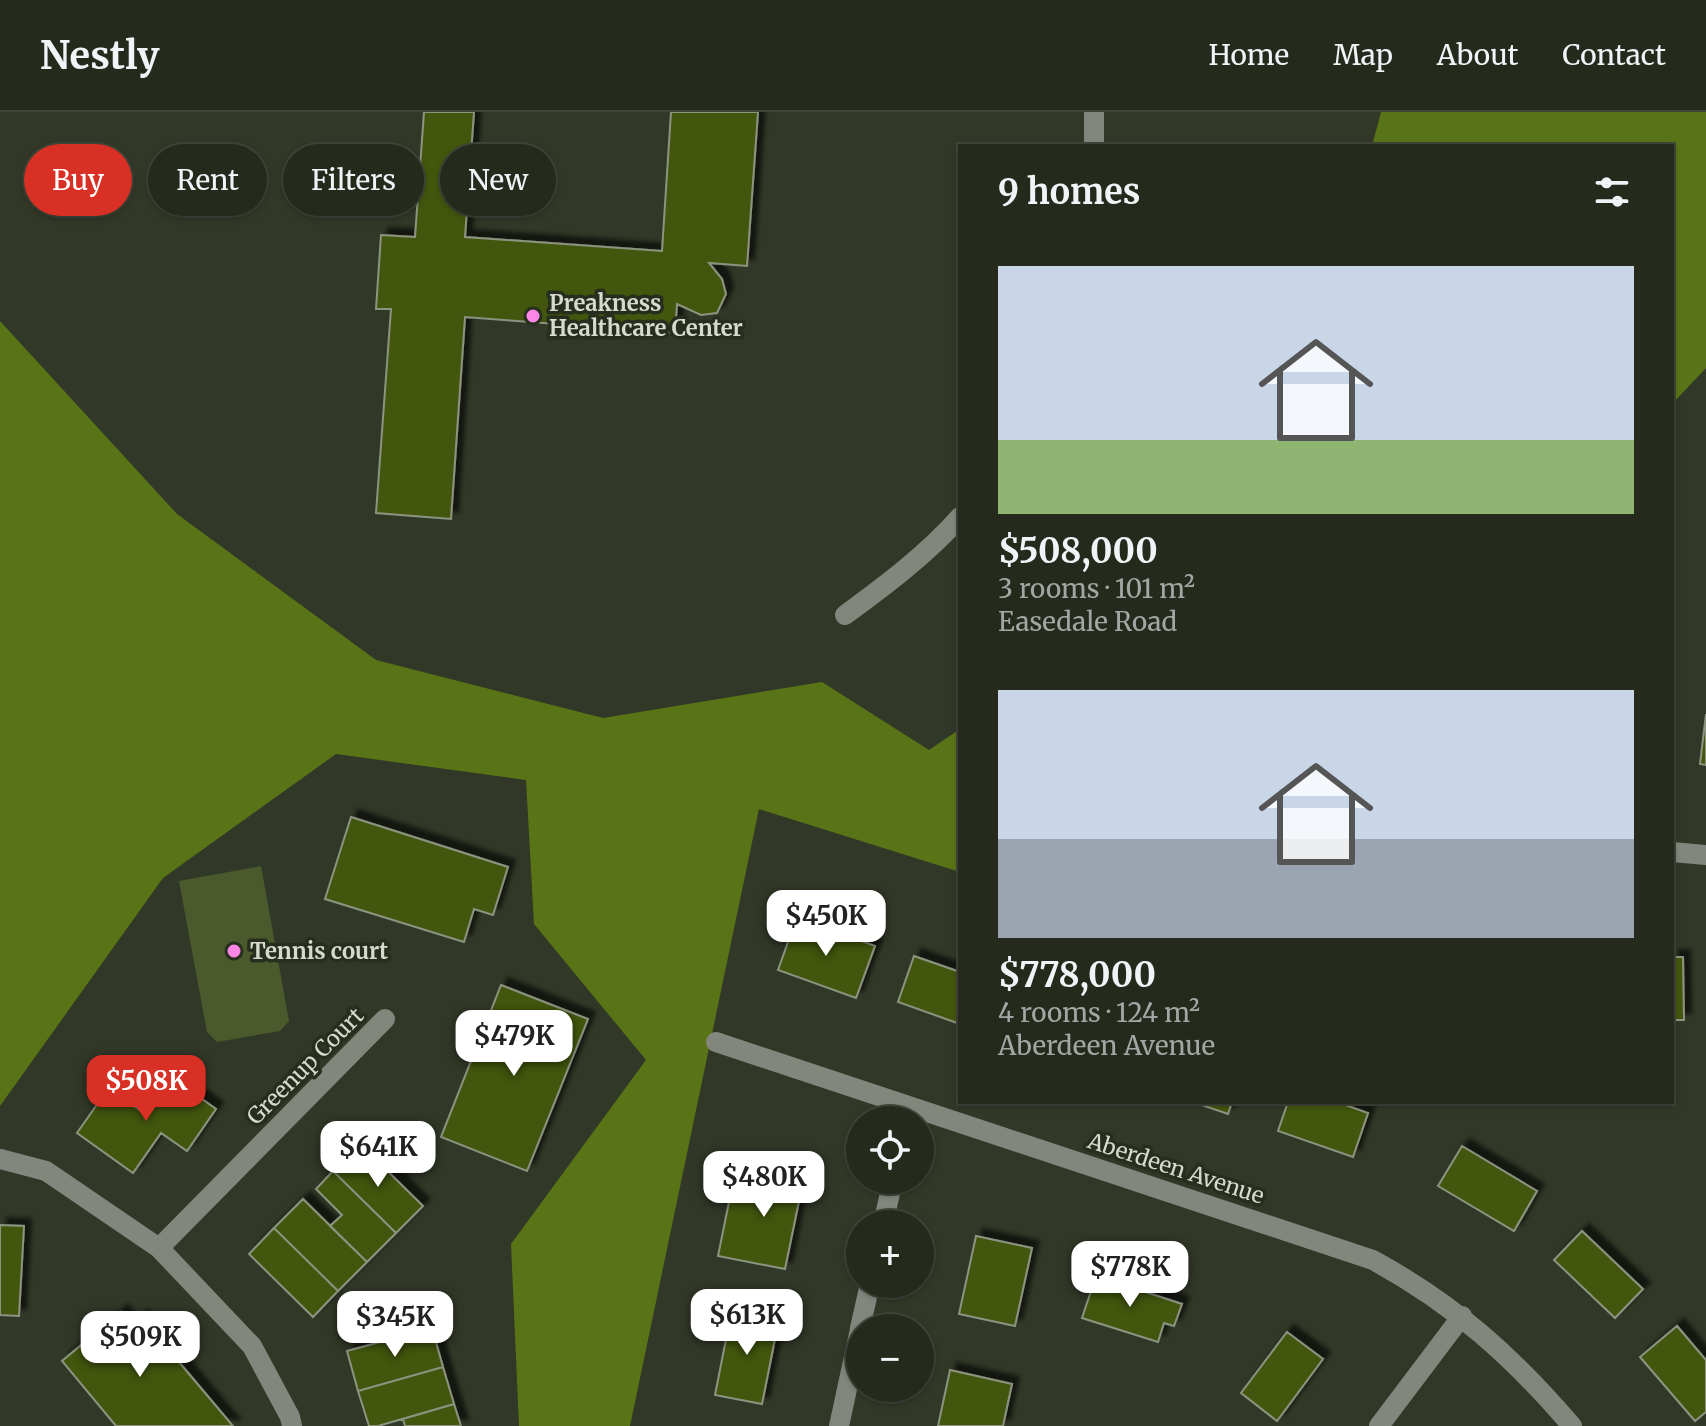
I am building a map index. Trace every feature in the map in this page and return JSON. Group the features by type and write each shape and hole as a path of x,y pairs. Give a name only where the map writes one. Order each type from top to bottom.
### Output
{"street":[{"path":"1094,112 1094,144"},
{"path":"845,615 900,575 958,519"},
{"path":"1674,852 1706,855"},
{"name":"Greenup Court","path":"159,1248 385,1019"},
{"name":"Aberdeen Avenue","path":"716,1042 888,1106"},
{"name":"Aberdeen Avenue","path":"934,1122 1373,1260 1411,1281 1462,1316 1499,1347 1572,1426"},
{"path":"0,1159 46,1171 159,1248 252,1346 292,1426"},
{"path":"1379,1426 1462,1316"},
{"path":"839,1426 846,1393"}],"green space":[{"path":"1381,112 1706,112 1706,368 1674,402 1674,144 1373,144"},
{"path":"0,321 177,514 376,660 603,718 822,682 929,750 958,730 958,871 759,809 630,1426 519,1426 511,1244 646,1060 534,924 526,780 336,754 163,878 0,1106"},
{"name":"Tennis court","path":"261,866 289,1021 280,1031 217,1042 207,1032 179,881"}],"building":[{"name":"Preakness Healthcare Center","path":"424,112 474,112 472,144 440,144 440,216 467,216 465,237 662,251 671,112 758,112 747,266 709,263 722,279 726,294 717,313 701,315 677,304 675,333 465,317 451,519 376,513 391,309 376,309 381,235 415,237 417,216 424,216"},
{"path":"1706,714 1706,765 1700,764"},
{"path":"351,817 508,867 493,915 474,909 464,942 325,899"},
{"path":"797,917 875,946 856,998 778,970"},
{"path":"914,956 958,971 958,1023 898,1002"},
{"path":"1674,957 1683,957 1684,1020 1674,1020"},
{"path":"501,985 588,1019 527,1171 441,1137"},
{"path":"167,1074 216,1109 187,1151 161,1133 133,1173 77,1133 108,1089 141,1111"},
{"path":"1199,1104 1231,1104 1228,1114"},
{"path":"1287,1104 1343,1104 1368,1113 1353,1157 1278,1131"},
{"path":"361,1145 423,1206 396,1233 333,1171"},
{"path":"1462,1146 1537,1191 1514,1231 1438,1186"},
{"path":"759,1162 805,1172 785,1269 718,1256 730,1197 751,1202"},
{"path":"333,1171 396,1233 367,1262 330,1226 342,1215 316,1189"},
{"path":"303,1199 367,1262 338,1291 274,1228"},
{"path":"0,1225 24,1226 19,1316 0,1315"},
{"path":"274,1228 338,1291 313,1317 249,1254"},
{"path":"1582,1231 1643,1289 1615,1318 1554,1260"},
{"path":"976,1236 1032,1248 1015,1326 959,1314"},
{"path":"1096,1276 1182,1304 1174,1326 1164,1323 1158,1342 1082,1318"},
{"path":"732,1309 779,1319 762,1404 715,1395"},
{"path":"121,1312 132,1325 141,1317 233,1426 116,1426 62,1361"},
{"path":"1677,1326 1706,1360 1706,1412 1695,1421 1640,1357"},
{"path":"432,1328 443,1367 358,1391 347,1351"},
{"path":"1287,1332 1323,1359 1277,1421 1241,1393"},
{"path":"443,1367 454,1404 369,1426 358,1391"},
{"path":"950,1370 1012,1384 1003,1426 938,1426"},
{"path":"454,1404 461,1426 405,1426 403,1419"}],"place":[{"name":"Preakness Healthcare Center","path":"533,316"},
{"name":"Tennis court","path":"234,951"}]}
